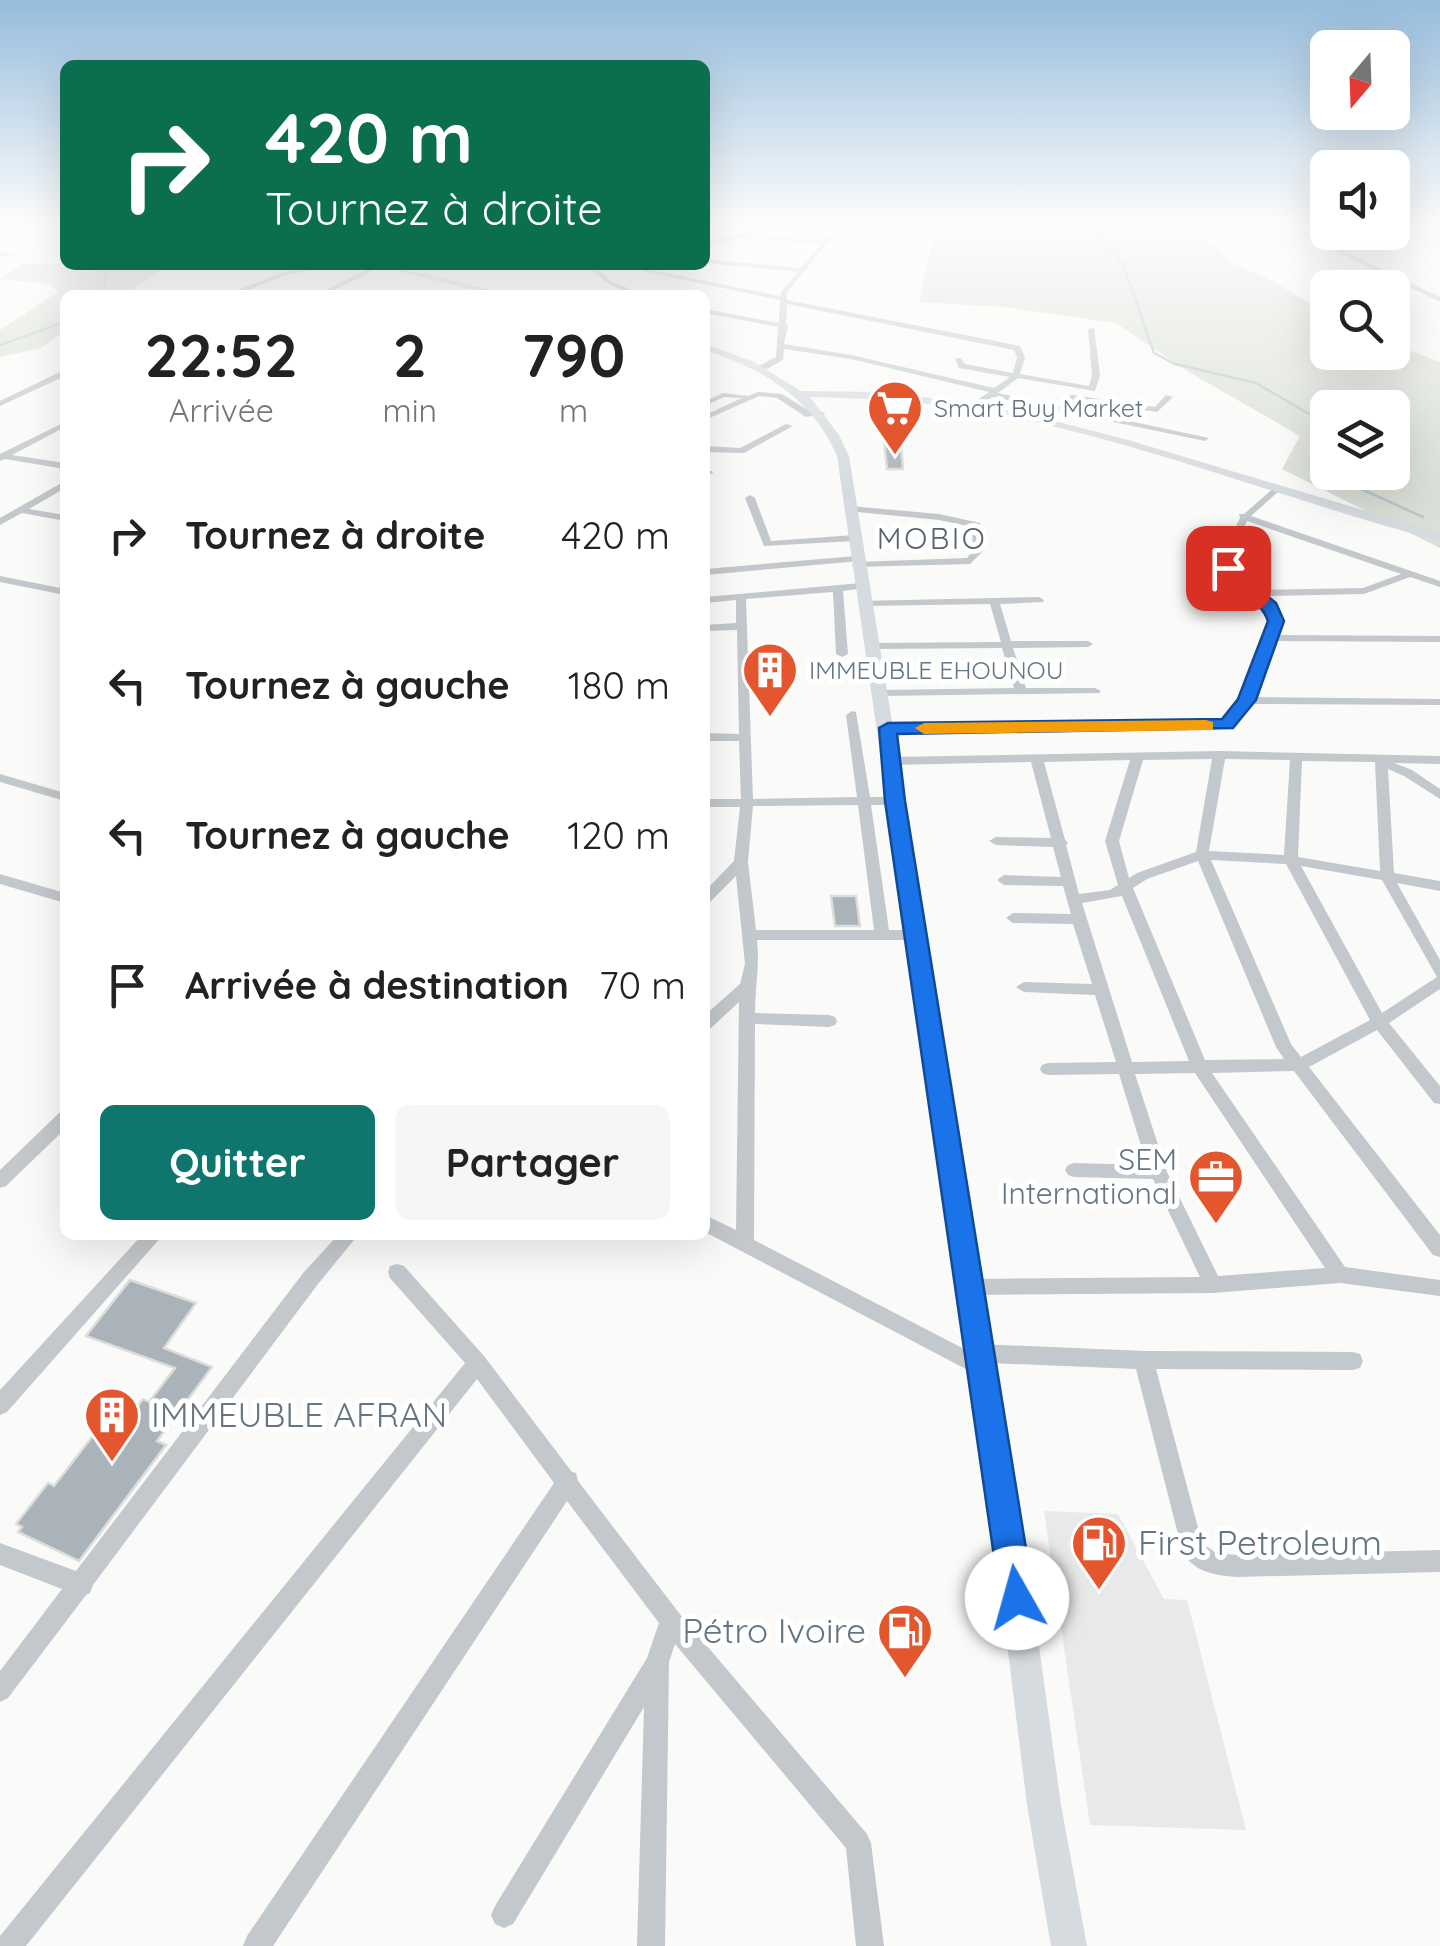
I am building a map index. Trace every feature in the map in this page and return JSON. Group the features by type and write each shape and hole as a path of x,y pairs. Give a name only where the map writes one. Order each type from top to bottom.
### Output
{"main road":[{"path":"710,350 814,384 1034,424 1440,540"},
{"path":"760,369 825,411 844,456 855,573 888,728 895,801 1009,1538 1044,1805 1069,1946"},
{"path":"825,411 896,399"},
{"path":"825,411 896,399 974,407 1070,429 1273,492"}],"street":[{"path":"715,313 784,326"},
{"path":"760,369 776,363 785,313"},
{"path":"847,313 1016,348 1020,357 1015,377 974,407"},
{"path":"1062,408 1071,393 1094,388 1092,329"},
{"path":"781,346 851,357 1204,438"},
{"path":"958,360 962,366 1156,410 1162,410 1169,397"},
{"path":"3,400 60,375"},
{"path":"710,401 722,395 779,396 800,412 825,411"},
{"path":"710,415 748,396"},
{"path":"710,448 741,451 789,426"},
{"path":"1,457 60,427"},
{"path":"1,457 60,465"},
{"path":"0,522 60,487"},
{"path":"888,728 1215,726 1234,719 1247,700 1276,621 1271,607 1235,582 1228,568 1242,516 1273,492"},
{"path":"750,498 767,544 855,573 994,601 1039,600"},
{"path":"710,600 741,597 855,573 970,560 978,551 977,525 954,519 850,509"},
{"path":"21,510 60,517"},
{"path":"1242,516 1440,584"},
{"path":"710,572 855,573"},
{"path":"842,654 855,573"},
{"path":"1253,593 1364,591 1412,573"},
{"path":"0,579 60,591"},
{"path":"741,597 747,801 741,862 752,964 747,986 744,1246"},
{"path":"994,601 1021,692"},
{"path":"710,628 742,626"},
{"path":"710,635 718,628"},
{"path":"1270,638 1440,639"},
{"path":"872,646 1088,644"},
{"path":"882,693 1096,692"},
{"path":"1247,700 1440,702"},
{"path":"852,715 882,935"},
{"path":"710,737 746,738"},
{"path":"891,762 1219,755 1440,760"},
{"path":"1219,755 1202,854 1284,1046 1440,1249"},
{"path":"1138,756 1112,841 1113,856 1200,1068 1340,1275"},
{"path":"1296,756 1291,860 1378,1022 1440,1098"},
{"path":"1036,757 1062,843 1079,919 1158,1172 1213,1285"},
{"path":"1381,760 1440,796"},
{"path":"1381,760 1387,877 1440,973"},
{"path":"0,778 60,796"},
{"path":"710,803 895,801"},
{"path":"996,841 1062,843"},
{"path":"1004,880 1114,894 1125,884 1202,854 1291,860 1440,886"},
{"path":"710,894 741,862"},
{"path":"0,880 60,897"},
{"path":"1013,918 1079,919"},
{"path":"749,936 916,935"},
{"path":"1048,1069 1299,1065 1378,1022 1440,982"},
{"path":"710,1018 747,986"},
{"path":"1024,987 1102,990"},
{"path":"747,1018 829,1021"},
{"path":"0,1181 60,1123"},
{"path":"1074,1170 1158,1172"},
{"path":"710,1226 980,1360 1352,1361"},
{"path":"0,1405 149,1240"},
{"path":"0,1690 310,1278 345,1240"},
{"path":"397,1272 477,1363 671,1621 858,1843 870,1946"},
{"path":"970,1288 1213,1285 1340,1275 1440,1288"},
{"path":"1144,1360 1193,1550 1201,1559 1236,1566 1440,1560"},
{"path":"9,1946 477,1363"},
{"path":"267,1942 568,1480"},
{"path":"0,1554 82,1586"},
{"path":"504,1915 657,1662 671,1621"},
{"path":"651,1946 657,1662"}],"shaded area":[{"path":"26,313 60,313 60,335 41,348 0,357 0,330"},
{"path":"1045,313 1310,313 1310,370 1410,370 1410,351 1440,362 1440,548 1324,490 1410,490 1410,390 1310,390 1310,483 1282,469 1300,436 1189,372 1116,323"},
{"path":"1044,1511 1118,1514 1164,1599 1187,1600 1246,1830 1090,1825"}],"building":[{"name":"Smart Buy Market","path":"884,442 901,442 903,469 887,469"},
{"path":"831,896 856,896 860,926 835,926"},
{"name":"IMMEUBLE AFRAN","path":"130,1280 196,1303 164,1348 212,1367 157,1441 166,1445 79,1561 18,1532 22,1527 16,1524 48,1483 54,1486 106,1419 123,1426 143,1399 149,1402 175,1368 86,1336"}],"waterway":[{"path":"1140,313 1154,353 1175,364 1256,383 1310,414"},
{"path":"0,345 60,324"},
{"path":"1364,490 1423,517"}],"slow traffic":[{"path":"924,728 1206,726"}],"place":[{"name":"Smart Buy Market","path":"895,457"},
{"name":"IMMEUBLE EHOUNOU","path":"770,719"},
{"name":"SEM International","path":"1216,1226"},
{"name":"IMMEUBLE AFRAN","path":"112,1464"},
{"name":"First Petroleum","path":"1099,1592"},
{"name":"Pétro Ivoire","path":"905,1680"}],"district":[{"name":"MOBIO","path":"932,539"}],"route":[{"path":"1017,1598 895,801 888,728 1227,724 1247,700 1276,621 1271,607 1235,582 1228,568"}]}
